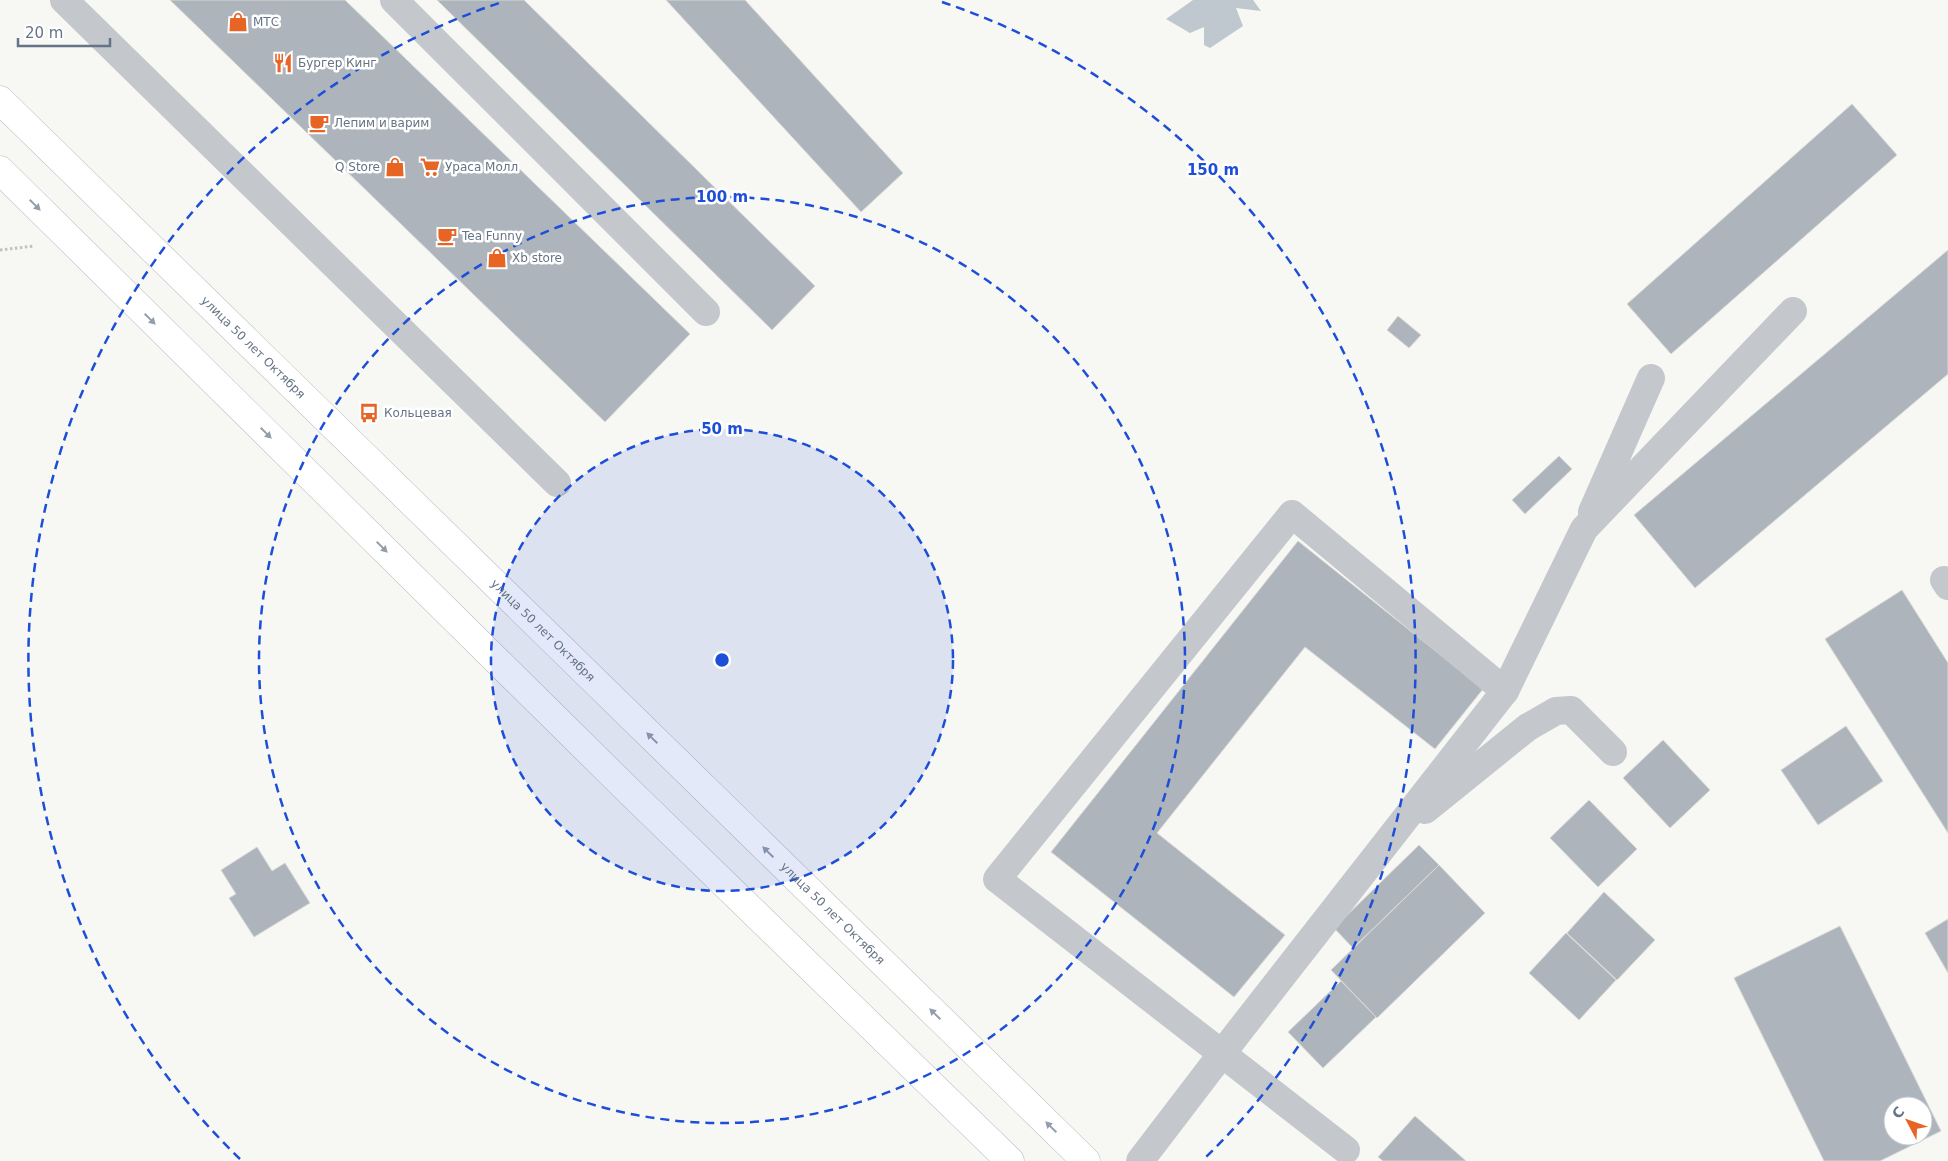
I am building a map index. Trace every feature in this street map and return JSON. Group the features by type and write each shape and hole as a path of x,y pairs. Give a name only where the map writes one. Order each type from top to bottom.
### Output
{"main road":[{"name":"улица 50 лет Октября","path":"0,100 1086,1161"},
{"path":"0,170 648,810 1010,1161"}],"lane":[{"path":"64,0 557,483"},
{"path":"394,0 706,312"},
{"path":"1584,529 1793,311"},
{"path":"1140,1161 1505,691 1584,529 1651,378"},
{"path":"1346,1150 998,879 1292,514 1505,691"},
{"path":"1389,839 1528,727 1556,711 1571,710 1613,752"}],"path":[{"path":"0,250 34,246"}],"shaded area":[{"path":"1193,0 1253,0 1261,11 1236,8 1243,26 1210,48 1204,45 1204,27 1190,33 1166,19"}],"building":[{"name":"Ураса Молл","path":"170,0 345,0 690,334 605,422"},
{"path":"437,0 524,0 815,286 772,330"},
{"path":"666,0 745,0 903,173 861,212"},
{"path":"1852,104 1897,155 1671,354 1627,304"},
{"path":"1948,250 1948,374 1695,588 1634,515"},
{"path":"1398,316 1421,335 1409,348 1387,330"},
{"path":"1559,456 1572,469 1525,514 1512,500"},
{"path":"1298,541 1483,689 1435,749 1305,647 1157,833 1285,935 1234,997 1051,852"},
{"path":"1902,590 1948,663 1948,833 1825,639"},
{"path":"1846,726 1883,781 1818,825 1781,770"},
{"path":"1663,740 1710,790 1670,828 1623,778"},
{"path":"1589,800 1637,849 1598,887 1550,838"},
{"path":"1419,845 1439,865 1353,948 1334,928"},
{"path":"257,847 272,871 285,863 310,903 254,937 229,898 236,894 221,870"},
{"path":"1439,865 1485,913 1377,1018 1331,970"},
{"path":"1604,892 1655,940 1617,980 1567,933"},
{"path":"1948,919 1948,973 1925,933"},
{"path":"1840,926 1924,1096 1883,1096 1883,1146 1910,1146 1880,1161 1824,1161 1734,978"},
{"path":"1566,933 1616,980 1579,1020 1529,973"},
{"path":"1341,981 1376,1017 1323,1068 1288,1032"},
{"path":"1933,1115 1941,1131 1933,1135"},
{"path":"1415,1116 1466,1161 1383,1161 1378,1157"}],"place":[{"name":"МТС","path":"238,22"},
{"name":"Бургер Кинг","path":"283,63"},
{"name":"Лепим и варим","path":"319,123"},
{"name":"Q Store","path":"395,167"},
{"name":"Ураса Молл","path":"430,167"},
{"name":"Tea Funny","path":"447,236"},
{"name":"Xb store","path":"497,258"},
{"name":"Кольцевая","path":"369,413"}]}
